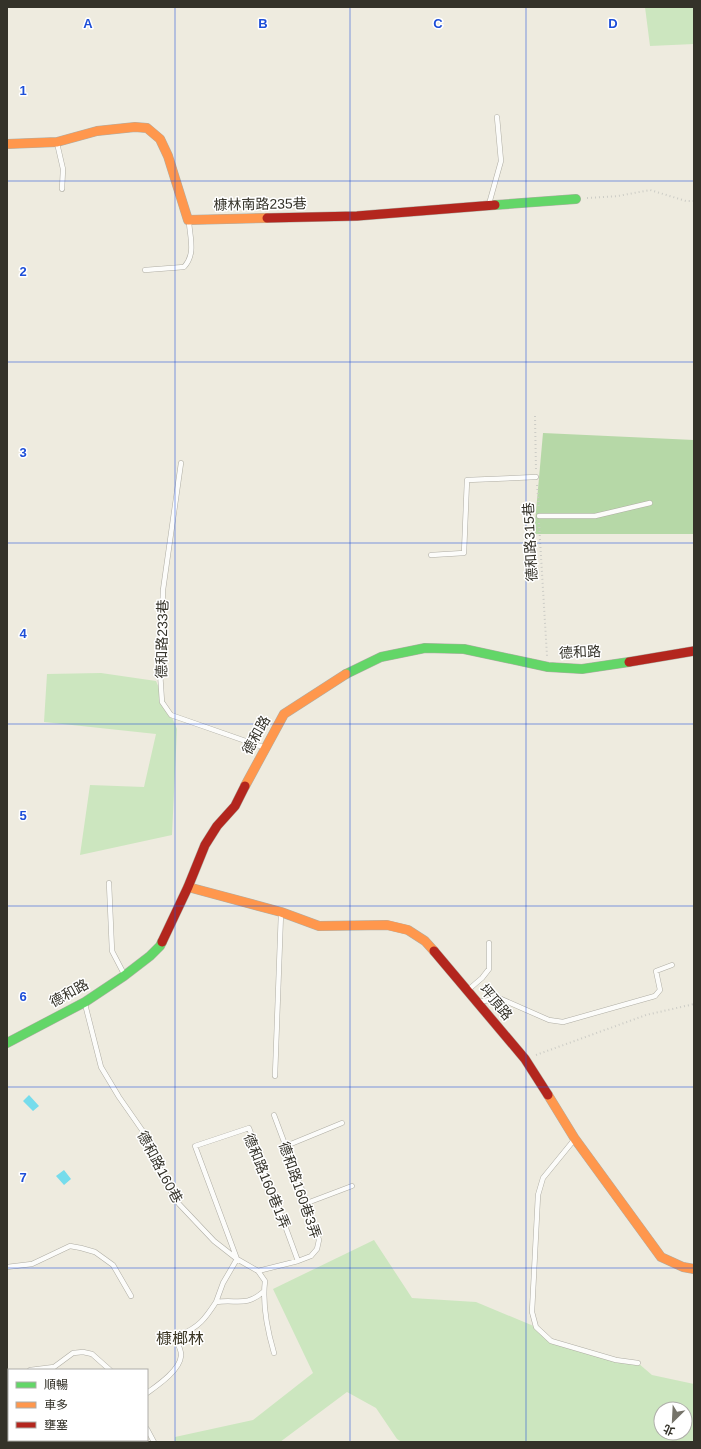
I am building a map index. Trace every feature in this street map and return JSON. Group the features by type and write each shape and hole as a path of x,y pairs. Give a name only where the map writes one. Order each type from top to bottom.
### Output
{"street":[{"path":"7,144 57,142 97,131 135,127 147,128 160,139 168,156 188,220"},
{"name":"槺林南路235巷","path":"188,220 357,216 576,199"},
{"name":"德和路","path":"7,1043 85,1002 124,976 150,956 160,946 188,887 205,845 216,826 235,806 284,714 340,677 381,657 425,648 464,649 548,667 582,669 694,651"},
{"name":"坪頂路","path":"188,887 281,912 319,926 387,925 408,930 417,934 433,948 525,1059 575,1139 661,1257 683,1267 694,1269"}],"lane":[{"path":"488,205 501,161 497,117"},
{"path":"57,142 63,170 62,190"},
{"path":"145,270 184,267 189,262 192,252 188,220"},
{"name":"德和路233巷","path":"181,463 163,590 160,672 162,702 171,715 265,748"},
{"path":"431,555 464,554 467,480 536,476"},
{"path":"539,516 595,516 650,503"},
{"path":"109,883 112,951 124,976"},
{"path":"275,1076 281,912"},
{"path":"468,990 482,978 489,969 489,943"},
{"path":"478,1002 499,998 549,1020 563,1022 655,996 660,990 656,970 672,965"},
{"name":"德和路160巷","path":"85,1002 102,1067 119,1097 149,1140 166,1183 178,1204 214,1241 237,1259 258,1271"},
{"name":"德和路160巷3弄","path":"258,1271 298,1261 311,1256 317,1249 319,1240 307,1203 274,1115"},
{"path":"286,1146 342,1123"},
{"name":"德和路160巷1弄","path":"237,1259 196,1146 248,1128 298,1261"},
{"path":"575,1139 543,1178 538,1195 532,1312 536,1327 551,1341 616,1360 638,1363"},
{"path":"307,1203 352,1186"},
{"path":"7,1267 32,1264 70,1246 81,1248 95,1252 113,1265 131,1296"},
{"path":"148,1392 162,1382 176,1368 181,1356 177,1341 180,1335 194,1329 206,1318 216,1302 223,1283 237,1259"},
{"path":"258,1271 265,1281 263,1292 267,1330 274,1352"},
{"path":"216,1302 227,1300 248,1302 263,1292"},
{"path":"42,1369 54,1368 73,1353 82,1352 92,1354 109,1369"},
{"path":"148,1431 154,1442"}],"path":[{"path":"576,199 618,196 650,190 686,201 694,201"},
{"name":"德和路315巷","path":"535,416 536,476 548,667"},
{"path":"525,1059 646,1015 694,1004"}],"green space":[{"path":"645,7 694,7 694,44 650,46"},
{"path":"543,433 694,440 694,534 534,534"},
{"path":"101,673 156,681 177,729 172,835 80,855 90,785 144,787 156,734 44,722 47,674"},
{"path":"374,1240 412,1298 476,1302 536,1327 551,1341 597,1355 638,1363 652,1375 694,1384 694,1442 402,1442 397,1439 376,1408 347,1392 280,1442 175,1442 175,1437 253,1420 313,1373 273,1289"},
{"path":"112,1441 116,1442 19,1442"}],"water":[{"path":"29,1095 39,1106 33,1111 23,1101"},
{"path":"64,1170 71,1179 64,1185 56,1176"}],"traffic: fast":[{"path":"495,205 576,199"},
{"path":"346,674 381,657 425,648 464,649 548,667 582,669 629,662"},
{"path":"7,1043 85,1002 124,976 150,956 162,942"}],"traffic: slow":[{"path":"7,144 57,142 97,131 135,127 147,128 160,139 168,156 188,220 267,218"},
{"path":"245,786 284,714 346,674"},
{"path":"188,887 281,912 319,926 387,925 408,930 425,941 434,951"},
{"path":"548,1095 575,1139 661,1257 683,1267 694,1269"}],"traffic: jam":[{"path":"267,218 357,216 495,205"},
{"path":"629,662 694,651"},
{"path":"162,942 188,887 205,845 217,826 235,806 245,786"},
{"path":"434,951 525,1059 548,1095"}],"district":[{"name":"槺榔林","path":"180,1338"}]}
